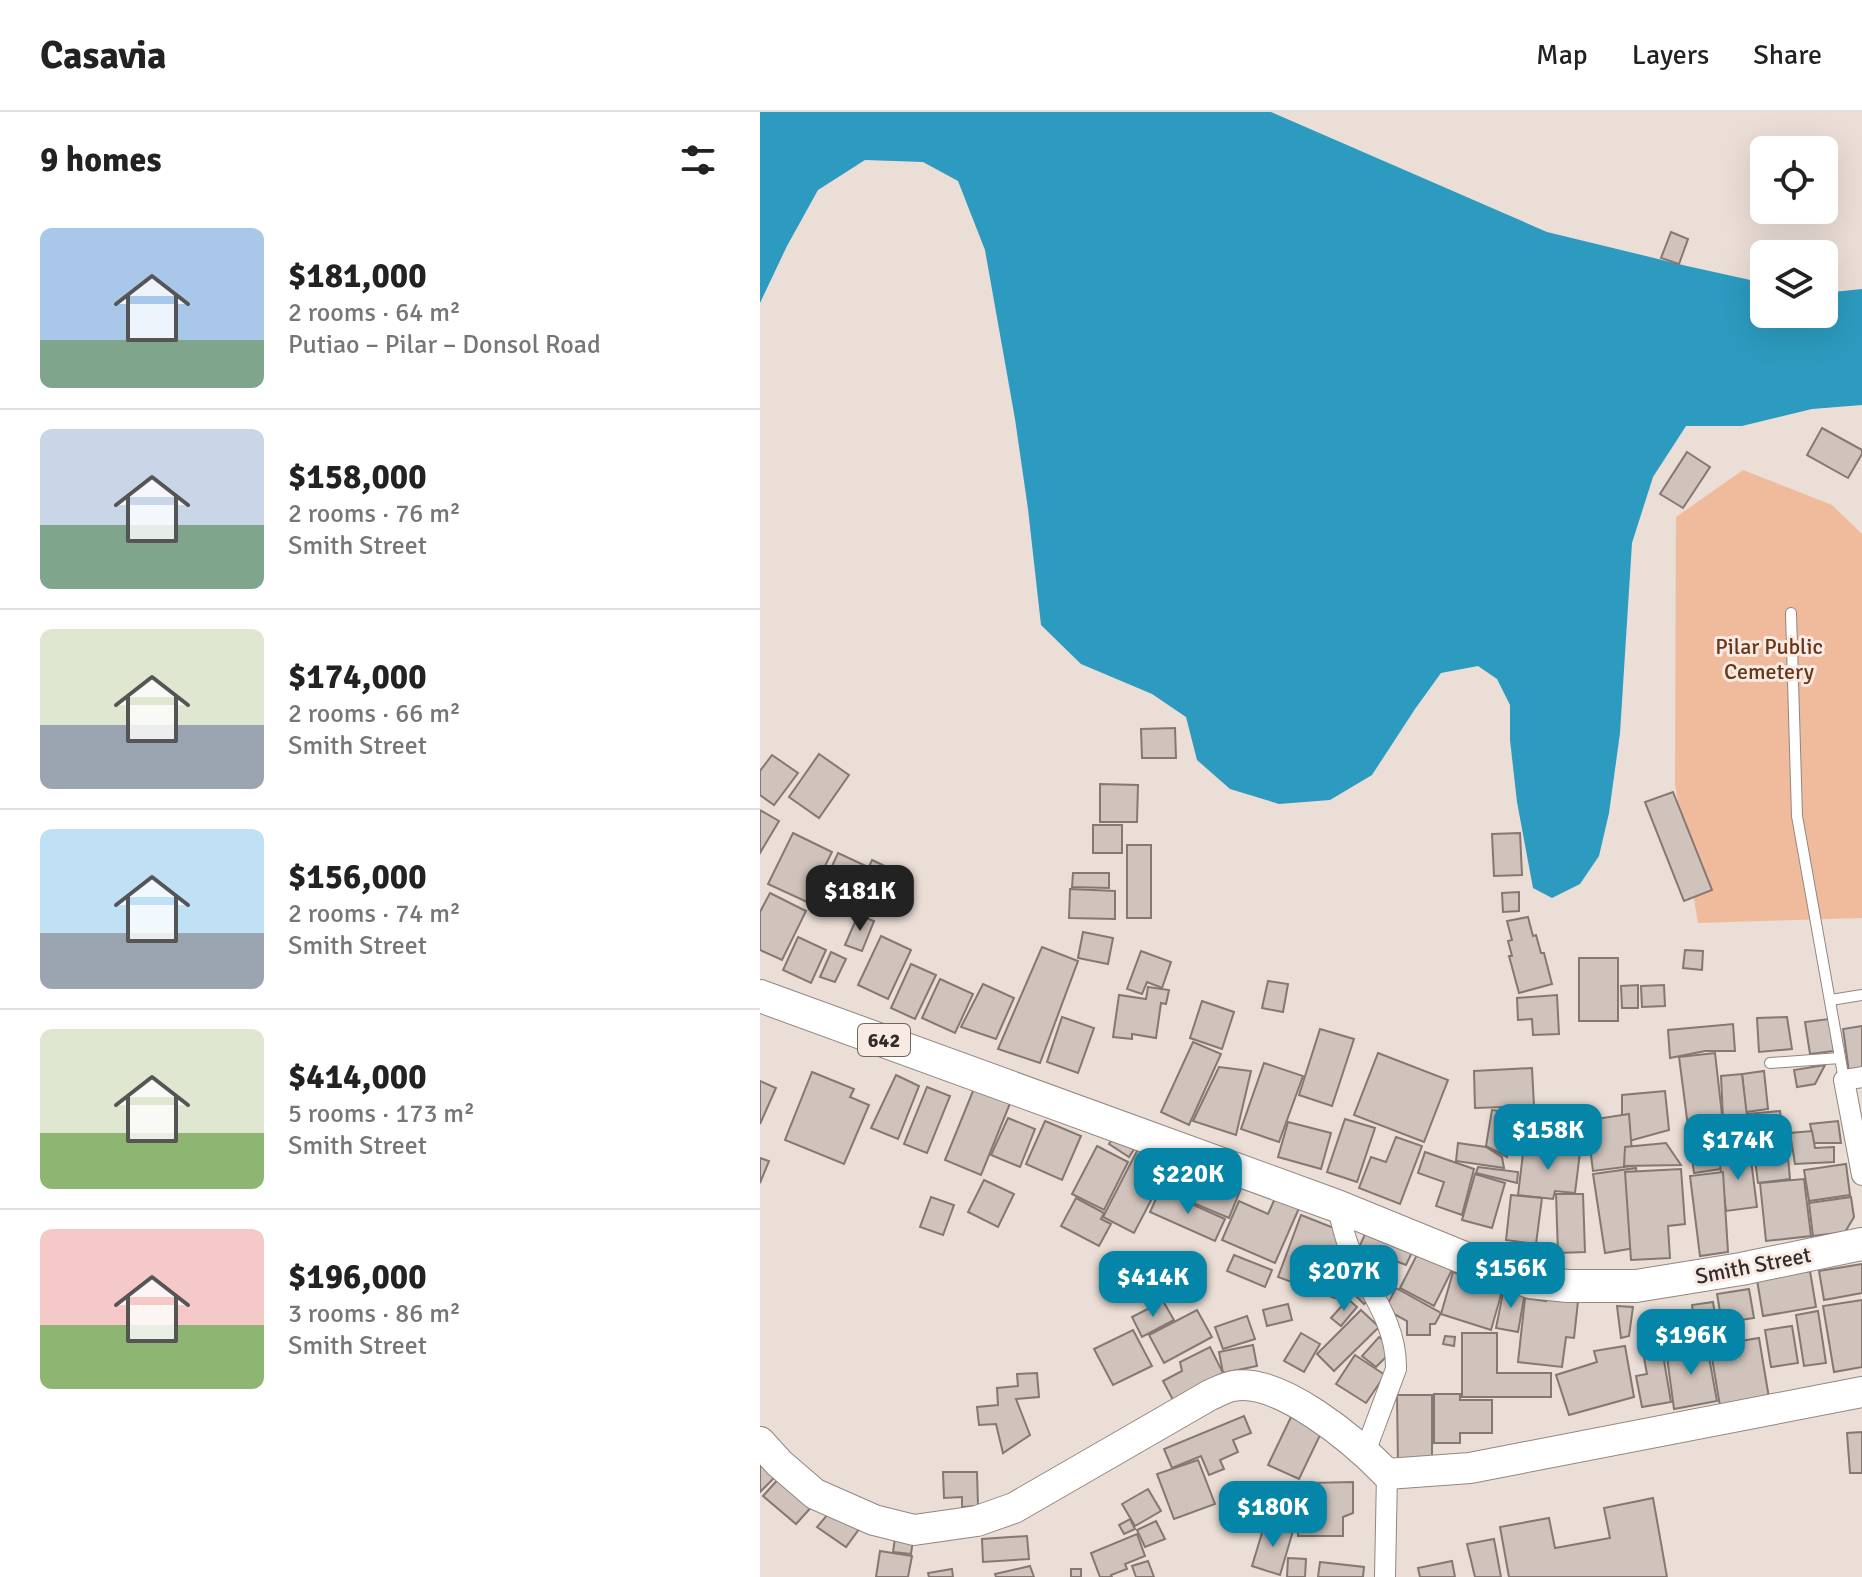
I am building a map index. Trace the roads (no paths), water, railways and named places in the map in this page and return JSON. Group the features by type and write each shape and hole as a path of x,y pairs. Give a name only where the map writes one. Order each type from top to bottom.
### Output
{"main road":[{"name":"Smith Street","path":"760,996 1337,1206 1530,1282 1568,1286 1636,1286 1741,1269 1862,1244"},
{"path":"760,1442 815,1494 874,1520 914,1530 977,1521 1014,1508 1210,1395 1233,1386 1250,1385 1274,1390 1335,1427 1387,1474 1470,1468 1862,1392"}],"street":[{"path":"1853,1078 1862,1175"},
{"path":"1337,1206 1350,1251 1386,1318 1396,1356 1396,1369 1365,1452"},
{"path":"1385,1577 1387,1474"}],"lane":[{"path":"1791,613 1797,816 1840,1058 1853,1078"},
{"path":"1831,1000 1862,995"},
{"path":"1770,1063 1840,1058"}],"water":[{"path":"760,112 1271,112 1547,232 1750,280 1750,328 1838,328 1838,292 1862,289 1862,405 1812,409 1742,426 1686,426 1653,477 1632,543 1620,733 1609,813 1599,856 1580,884 1552,898 1533,888 1517,802 1510,740 1510,705 1497,679 1478,666 1441,673 1372,775 1330,800 1279,804 1230,789 1197,760 1186,717 1152,694 1081,664 1041,625 1015,419 985,250 958,181 923,162 865,160 818,190 760,303"}],"park label":[{"name":"Pilar Public Cemetery","path":"1769,658"}]}
